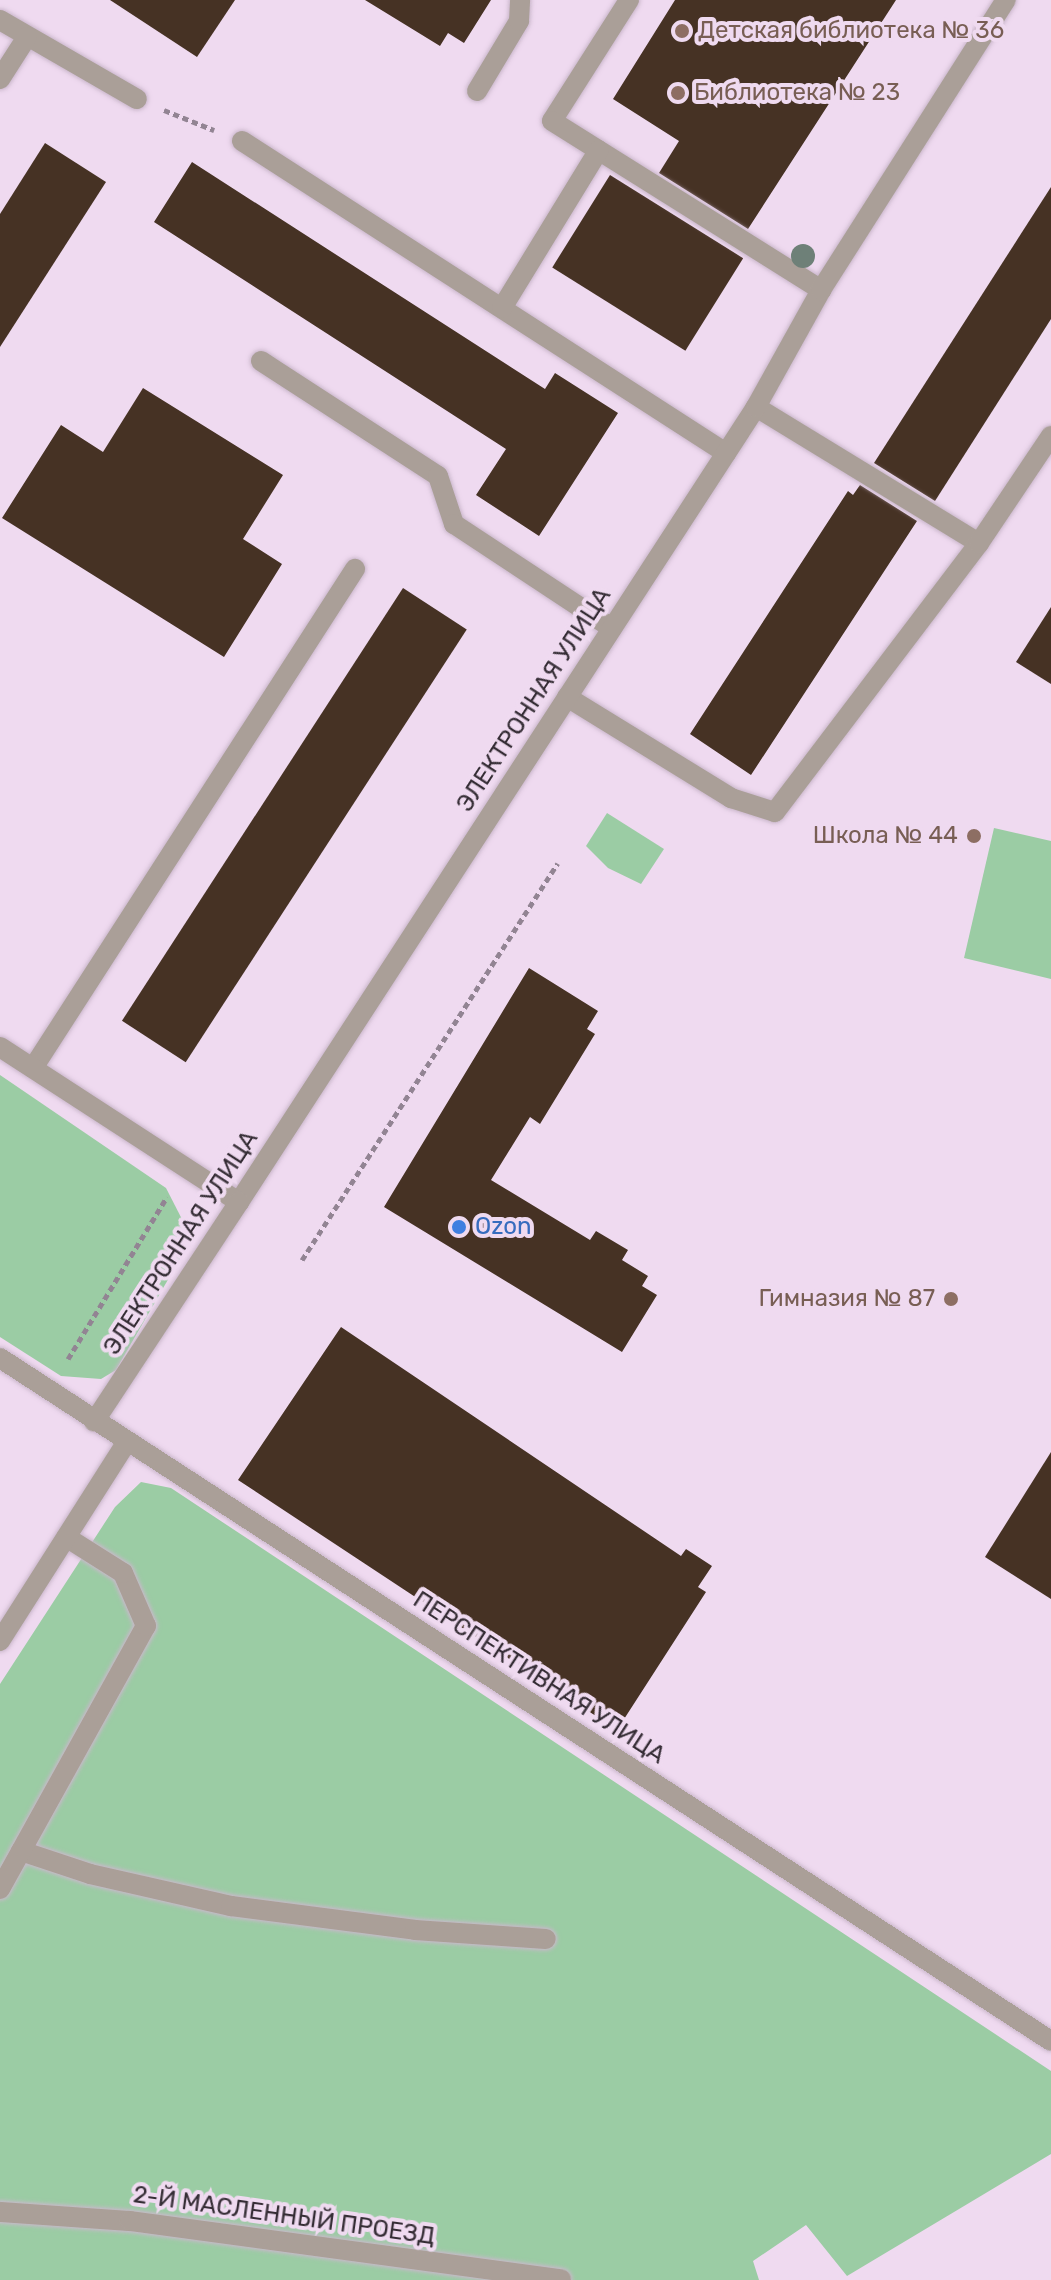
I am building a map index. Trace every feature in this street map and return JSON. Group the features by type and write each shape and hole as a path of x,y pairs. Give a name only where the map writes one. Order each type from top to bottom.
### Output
{"street":[{"path":"477,91 519,21 520,0"},
{"path":"629,0 552,121 821,290"},
{"name":"ЭЛЕКТРОННАЯ УЛИЦА","path":"94,1422 756,407 821,290 1006,0"},
{"path":"0,20 137,99"},
{"path":"0,79 27,37"},
{"path":"242,141 726,453"},
{"path":"502,308 599,150"},
{"path":"261,361 438,476 454,524 612,628"},
{"path":"756,407 979,543"},
{"path":"567,697 731,798 775,812 979,543 1051,436"},
{"path":"33,1068 355,569"},
{"path":"0,1047 239,1202"},
{"name":"ПЕРСПЕКТИВНАЯ УЛИЦА","path":"0,1358 94,1422 1051,2041"},
{"path":"0,1641 127,1442"},
{"path":"0,1889 146,1626 123,1573 66,1537"},
{"path":"21,1851 231,1906 415,1930 546,1939"},
{"name":"2-Й МАСЛЕННЫЙ ПРОЕЗД","path":"0,2212 130,2221 561,2279"}],"path":[{"path":"137,99 242,141"},
{"path":"302,1260 558,863"},
{"path":"68,1359 167,1197"}],"green space":[{"path":"607,813 664,849 641,884 608,868 586,846"},
{"path":"994,828 1051,841 1051,979 964,958"},
{"path":"0,1075 166,1188 187,1229 181,1257 116,1370 101,1379 61,1376 0,1337"},
{"path":"141,1482 171,1488 1051,2071 1051,2154 847,2276 806,2225 753,2261 759,2280 0,2280 0,1684 115,1507"}],"building":[{"path":"110,0 235,0 197,57"},
{"path":"365,0 491,0 464,43 448,33 440,46"},
{"path":"675,0 896,0 748,229 659,173 679,141 613,99"},
{"path":"45,143 106,182 0,347 0,214"},
{"path":"192,162 545,389 555,373 618,413 539,536 476,495 506,449 154,222"},
{"path":"610,175 743,258 685,351 552,267"},
{"path":"1051,187 1051,319 935,501 874,463"},
{"path":"143,388 283,475 243,539 282,564 224,657 2,518 61,425 103,452"},
{"path":"860,485 917,521 751,775 690,734 848,491 853,495"},
{"path":"403,588 467,629 186,1062 122,1021"},
{"path":"1051,607 1051,684 1016,662"},
{"path":"529,968 598,1011 587,1029 595,1034 540,1124 530,1117 491,1180 590,1240 596,1231 628,1250 622,1260 648,1276 642,1286 657,1295 622,1352 384,1207"},
{"path":"341,1327 681,1556 686,1549 712,1566 698,1587 706,1592 617,1730 238,1480"},
{"path":"1051,1452 1051,1599 985,1557"}],"place":[{"name":"Детская библиотека № 36","path":"682,31"},
{"name":"Библиотека № 23","path":"678,93"},
{"name":"Школа № 44","path":"974,836"},
{"name":"Ozon","path":"459,1227"},
{"name":"Гимназия № 87","path":"951,1299"}]}
